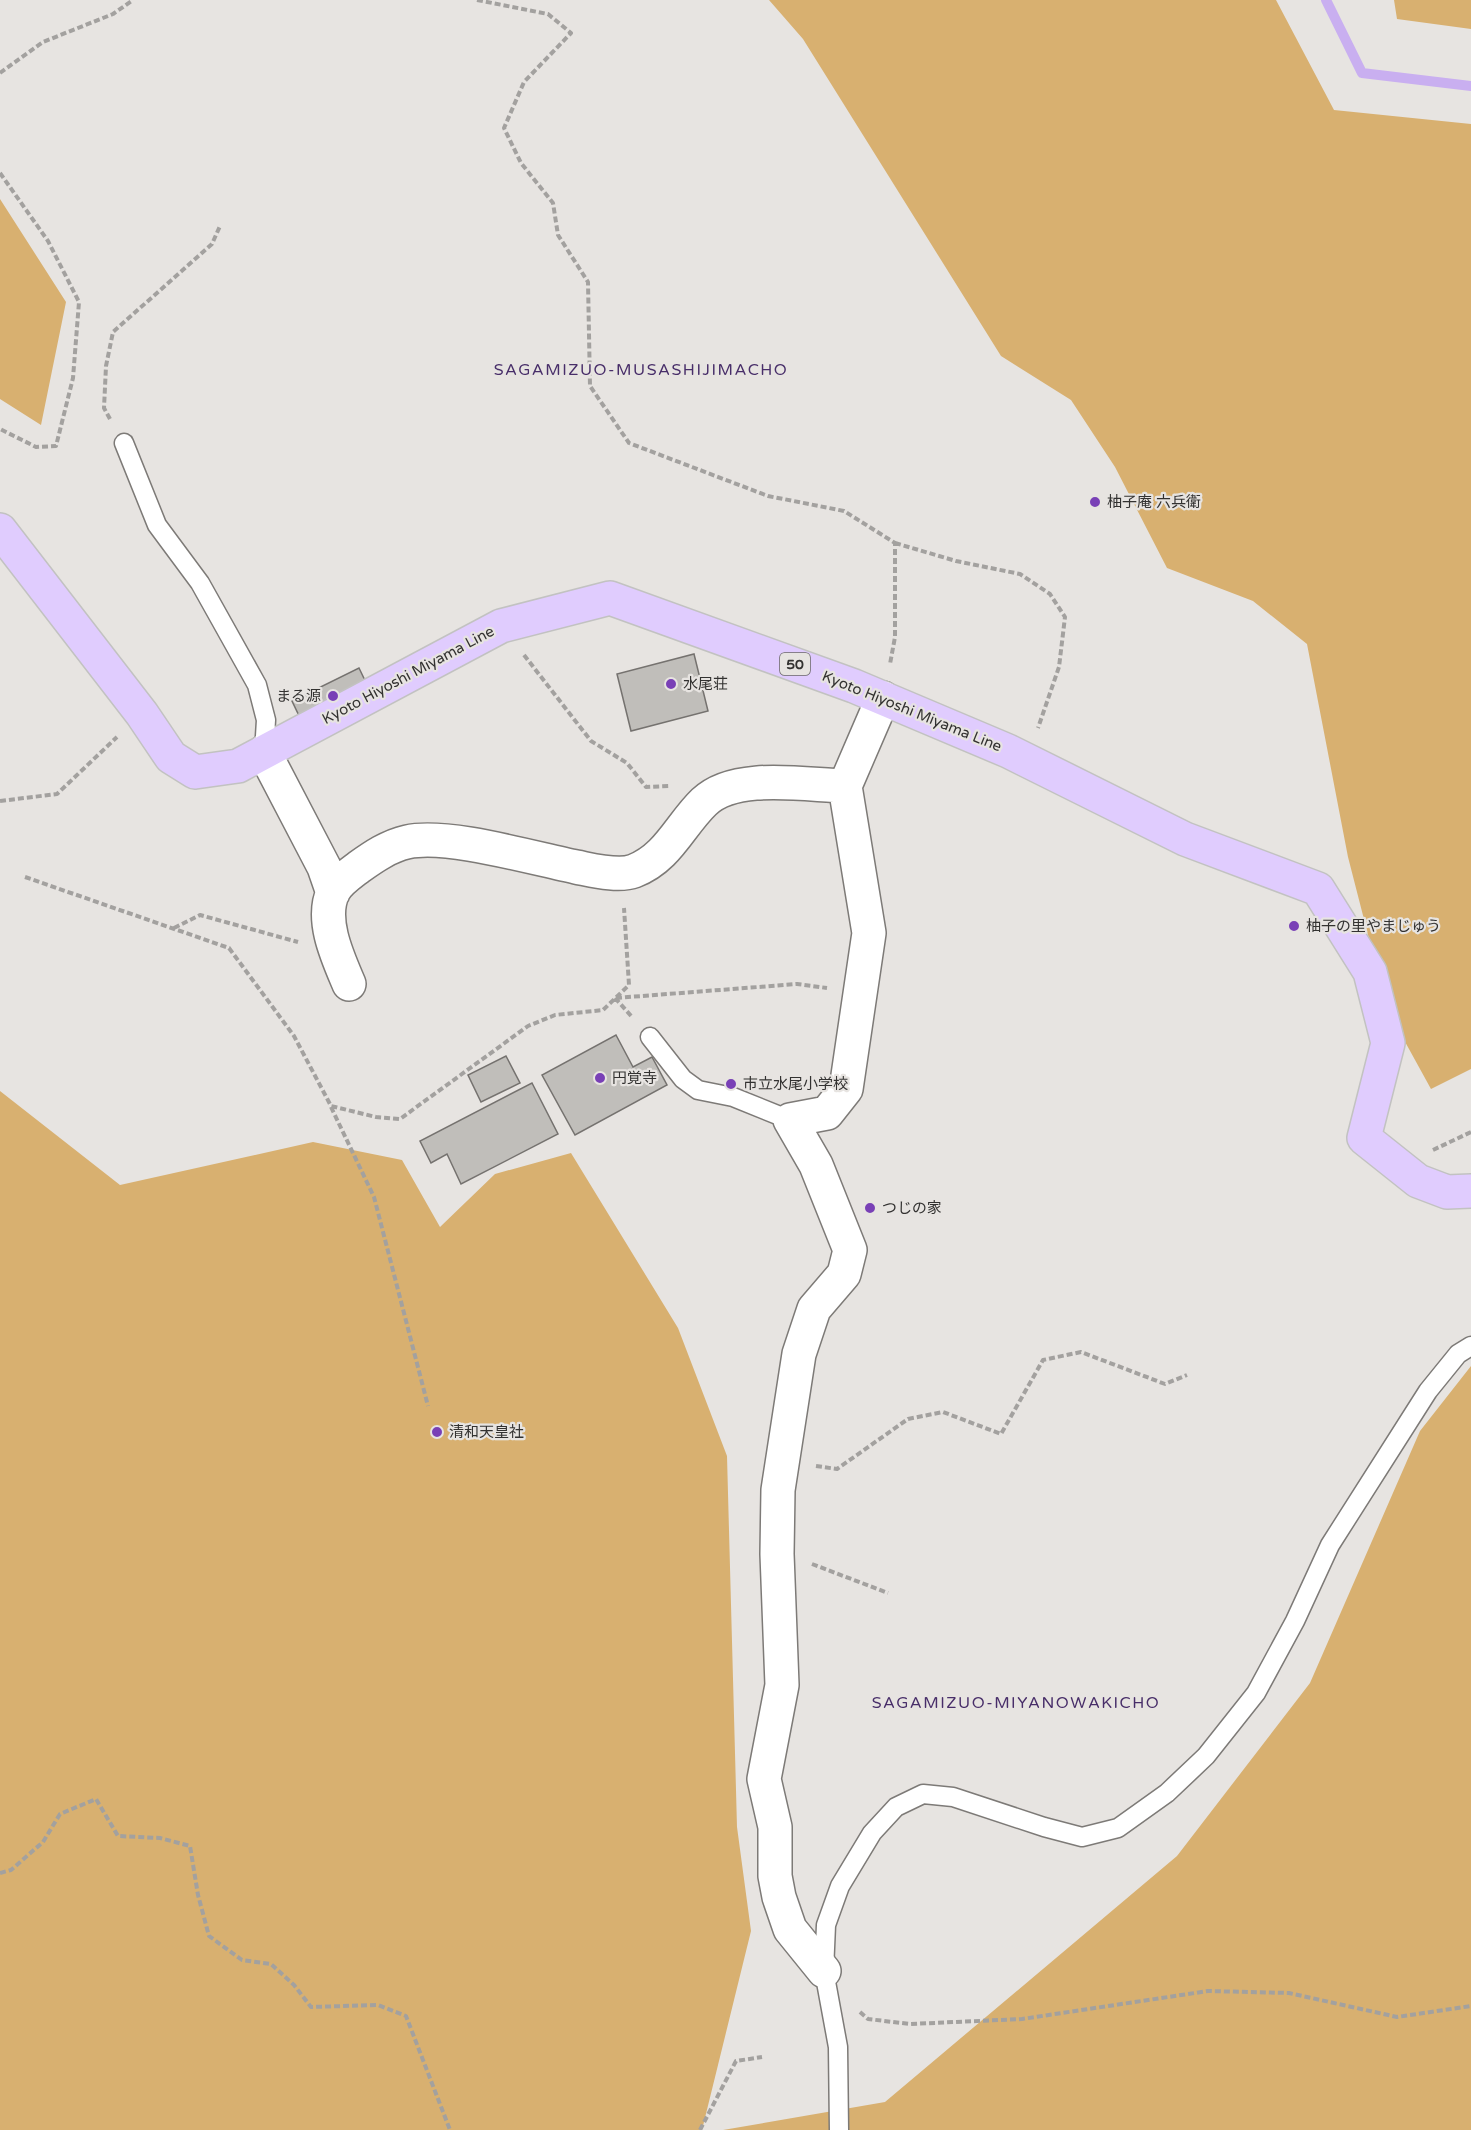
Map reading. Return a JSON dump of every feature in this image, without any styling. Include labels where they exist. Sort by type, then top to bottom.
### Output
[{"type":"main road","name":"Kyoto Hiyoshi Miyama Line","points":[[0,530],[142,714],[171,757],[195,772],[238,766],[501,626],[610,598],[883,698],[1027,760],[1185,839],[1318,889],[1370,972],[1388,1043],[1364,1138],[1418,1180],[1447,1192],[1471,1191]]},
{"type":"street","points":[[826,1980],[790,1929],[775,1876],[775,1827],[764,1779],[782,1685],[778,1490],[799,1354],[814,1309],[844,1274],[850,1250],[816,1165],[790,1120],[827,1113],[846,1089],[868,933],[845,786],[883,698]]},
{"type":"street","points":[[264,752],[324,867],[333,892],[329,920],[336,953],[349,984]]},
{"type":"street","points":[[333,892],[346,877],[375,855],[406,842],[438,840],[598,871],[633,872],[669,848],[705,801],[729,788],[749,783],[845,786]]},
{"type":"lane","points":[[124,443],[157,525],[200,583],[257,685],[266,720],[264,752]]},
{"type":"lane","points":[[650,1036],[683,1078],[698,1090],[733,1097],[790,1120]]},
{"type":"lane","points":[[839,2130],[838,2047],[826,1980],[826,1925],[840,1886],[872,1833],[896,1807],[923,1794],[952,1797],[1082,1837],[1118,1828],[1167,1793],[1206,1756],[1256,1693],[1295,1621],[1329,1545],[1428,1391],[1458,1354],[1471,1346]]},
{"type":"path","points":[[0,73],[44,42],[113,14],[133,0]]},
{"type":"path","points":[[477,0],[548,14],[571,33],[524,82],[504,128],[521,163],[553,203],[558,235],[588,282],[590,386],[629,443],[768,496],[844,511],[895,543],[956,561],[1020,574],[1050,594],[1065,617],[1059,667],[1027,760]]},
{"type":"path","points":[[0,173],[48,241],[79,302],[74,378],[56,446],[36,447],[0,429]]},
{"type":"path","points":[[124,443],[104,408],[106,366],[113,332],[212,243],[220,226]]},
{"type":"path","points":[[883,698],[895,637],[895,543]]},
{"type":"path","points":[[501,626],[591,741],[627,763],[646,787],[689,786],[705,801]]},
{"type":"path","points":[[0,801],[57,794],[142,714]]},
{"type":"path","points":[[331,1106],[376,1117],[400,1119],[528,1026],[555,1015],[603,1010],[629,985],[620,872]]},
{"type":"path","points":[[25,877],[229,948],[294,1036],[331,1106],[374,1197],[428,1406]]},
{"type":"path","points":[[173,928],[200,915],[336,953]]},
{"type":"path","points":[[615,998],[797,984],[860,993]]},
{"type":"path","points":[[783,1461],[837,1469],[908,1419],[943,1412],[1001,1434],[1043,1360],[1081,1352],[1165,1384],[1187,1375]]},
{"type":"path","points":[[778,1577],[810,1564],[888,1593]]},
{"type":"path","points":[[0,1873],[11,1870],[43,1842],[60,1814],[96,1799],[118,1836],[160,1838],[190,1846],[198,1895],[209,1936],[243,1960],[271,1964],[294,1984],[311,2007],[378,2005],[406,2016],[450,2130]]},
{"type":"path","points":[[826,1980],[868,2019],[910,2024],[1022,2019],[1208,1991],[1289,1993],[1397,2017],[1471,2006]]},
{"type":"path","points":[[700,2130],[736,2061],[762,2057]]},
{"type":"shaded area","points":[[769,0],[1276,0],[1334,110],[1471,124],[1471,1069],[1431,1089],[1387,1009],[1348,857],[1307,644],[1253,601],[1167,568],[1115,467],[1071,400],[1001,356],[803,39]]},
{"type":"shaded area","points":[[1394,0],[1471,0],[1471,29],[1397,19]]},
{"type":"shaded area","points":[[0,199],[66,302],[41,425],[0,399]]},
{"type":"shaded area","points":[[0,1091],[120,1185],[313,1142],[402,1160],[440,1227],[495,1174],[571,1153],[678,1328],[727,1456],[737,1827],[751,1931],[702,2130],[0,2130]]},
{"type":"shaded area","points":[[1471,1366],[1471,2130],[723,2130],[885,2102],[1177,1856],[1310,1683],[1420,1431]]},
{"type":"building","points":[[694,654],[708,711],[631,731],[617,674]]},
{"type":"building","points":[[359,668],[370,691],[303,724],[292,701]]},
{"type":"building","points":[[616,1035],[633,1067],[652,1057],[667,1085],[575,1135],[542,1075]]},
{"type":"building","points":[[506,1056],[520,1083],[481,1102],[468,1075]]},
{"type":"building","points":[[532,1083],[558,1134],[461,1184],[447,1154],[431,1163],[420,1141]]},
{"type":"waterway","points":[[1326,0],[1362,73],[1471,86]]},
{"type":"place","name":"柚子庵 六兵衛","points":[[1095,502]]},
{"type":"place","name":"水尾荘","points":[[671,684]]},
{"type":"place","name":"まる源","points":[[333,696]]},
{"type":"place","name":"柚子の里やまじゅう","points":[[1294,926]]},
{"type":"place","name":"円覚寺","points":[[600,1078]]},
{"type":"place","name":"市立水尾小学校","points":[[731,1084]]},
{"type":"place","name":"つじの家","points":[[870,1208]]},
{"type":"place","name":"清和天皇社","points":[[437,1432]]},
{"type":"district","name":"SAGAMIZUO-MUSASHIJIMACHO","points":[[641,369]]},
{"type":"district","name":"SAGAMIZUO-MIYANOWAKICHO","points":[[1016,1702]]}]
